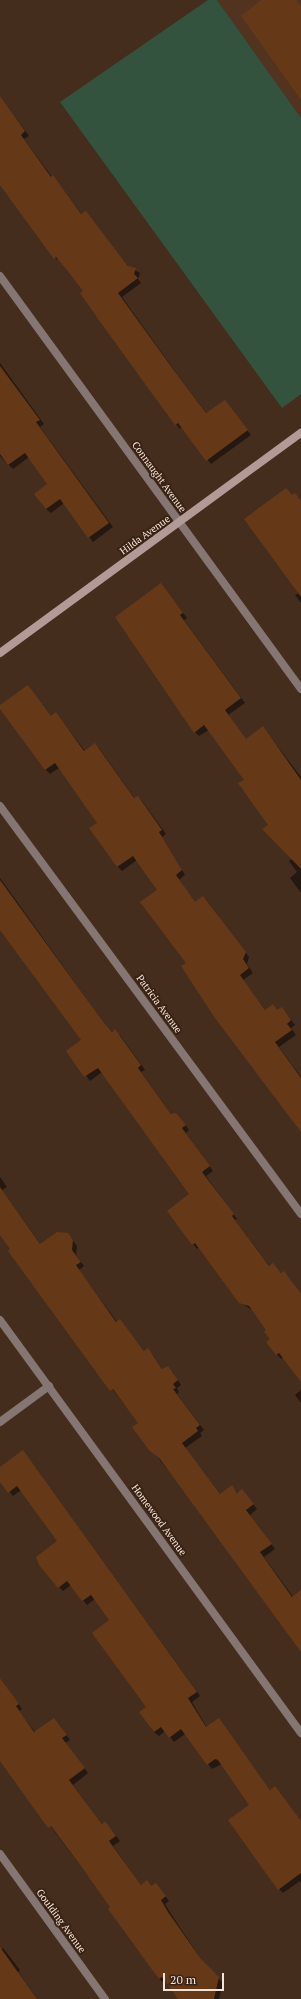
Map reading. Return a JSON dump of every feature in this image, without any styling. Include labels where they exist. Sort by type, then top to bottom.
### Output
[{"type":"street","name":"Connaught Avenue","points":[[0,276],[301,689]]},
{"type":"street","name":"Hilda Avenue","points":[[0,653],[301,433]]},
{"type":"street","name":"Patricia Avenue","points":[[0,806],[299,1208]]},
{"type":"street","name":"Homewood Avenue","points":[[0,1320],[301,1733]]},
{"type":"street","points":[[0,1422],[49,1386]]},
{"type":"street","name":"Goulding Avenue","points":[[0,1854],[105,1999]]},
{"type":"shaded area","points":[[217,0],[301,0],[301,118]]},
{"type":"green space","points":[[208,0],[217,0],[301,118],[301,394],[282,408],[60,102]]},
{"type":"building","points":[[261,0],[296,0],[301,6],[301,100],[241,16]]},
{"type":"building","points":[[0,96],[25,131],[21,135],[51,177],[53,175],[81,214],[86,211],[128,266],[136,268],[134,274],[138,278],[118,293],[173,369],[206,413],[225,400],[248,430],[206,461],[178,423],[175,425],[80,293],[83,291],[56,257],[54,259],[0,185]]},
{"type":"building","points":[[0,366],[40,420],[36,422],[109,523],[88,538],[60,499],[46,509],[34,494],[47,484],[25,453],[8,465],[0,454]]},
{"type":"building","points":[[286,488],[292,495],[295,493],[301,501],[301,597],[244,519]]},
{"type":"building","points":[[161,583],[183,613],[180,615],[241,698],[225,710],[246,739],[263,726],[301,780],[301,869],[262,829],[268,825],[238,783],[244,780],[204,725],[194,733],[115,617]]},
{"type":"building","points":[[28,685],[51,716],[56,712],[84,751],[95,743],[134,798],[138,796],[162,830],[159,832],[182,870],[176,875],[195,902],[203,896],[246,952],[243,959],[249,968],[240,975],[265,1010],[273,1004],[277,1010],[282,1007],[291,1020],[287,1024],[292,1030],[275,1042],[301,1078],[301,1132],[215,1018],[181,966],[186,963],[140,902],[157,890],[133,856],[117,867],[89,828],[97,823],[55,763],[45,770],[0,709],[0,705]]},
{"type":"building","points":[[0,880],[104,1023],[112,1032],[115,1029],[141,1065],[138,1068],[171,1114],[176,1113],[186,1125],[182,1128],[210,1166],[202,1172],[234,1214],[232,1216],[269,1266],[273,1263],[281,1273],[284,1271],[301,1294],[301,1382],[279,1353],[276,1355],[266,1342],[270,1339],[264,1332],[266,1330],[249,1306],[239,1303],[195,1243],[192,1245],[167,1211],[189,1194],[98,1068],[84,1077],[66,1051],[81,1040],[0,930]]},
{"type":"building","points":[[0,1187],[40,1244],[57,1232],[68,1233],[73,1240],[72,1250],[81,1262],[76,1265],[116,1322],[120,1319],[144,1351],[148,1348],[162,1369],[168,1366],[178,1380],[173,1384],[176,1388],[173,1389],[200,1425],[196,1428],[198,1431],[182,1443],[220,1494],[232,1485],[237,1493],[242,1489],[254,1504],[246,1510],[272,1544],[260,1552],[292,1597],[301,1590],[301,1652],[160,1459],[149,1450],[132,1427],[138,1423],[113,1389],[110,1391],[8,1251],[10,1249],[0,1235]]},
{"type":"building","points":[[23,1450],[197,1692],[188,1698],[206,1727],[219,1718],[270,1790],[275,1786],[301,1821],[301,1873],[278,1890],[228,1820],[249,1805],[218,1760],[215,1759],[207,1765],[181,1729],[169,1738],[161,1727],[154,1732],[139,1712],[146,1707],[92,1633],[109,1620],[91,1595],[82,1601],[67,1581],[58,1588],[39,1565],[36,1557],[57,1541],[17,1486],[8,1493],[0,1482],[0,1467]]},
{"type":"building","points":[[0,1678],[19,1704],[16,1706],[34,1732],[54,1718],[67,1735],[62,1738],[85,1768],[69,1780],[102,1824],[105,1821],[116,1836],[109,1841],[141,1885],[147,1880],[151,1886],[156,1883],[166,1896],[161,1900],[168,1912],[201,1959],[219,1977],[214,1999],[178,1999],[162,1977],[159,1979],[108,1909],[110,1907],[83,1869],[51,1826],[48,1828],[0,1761]]},
{"type":"building","points":[[0,1947],[37,1999],[0,1999]]}]
